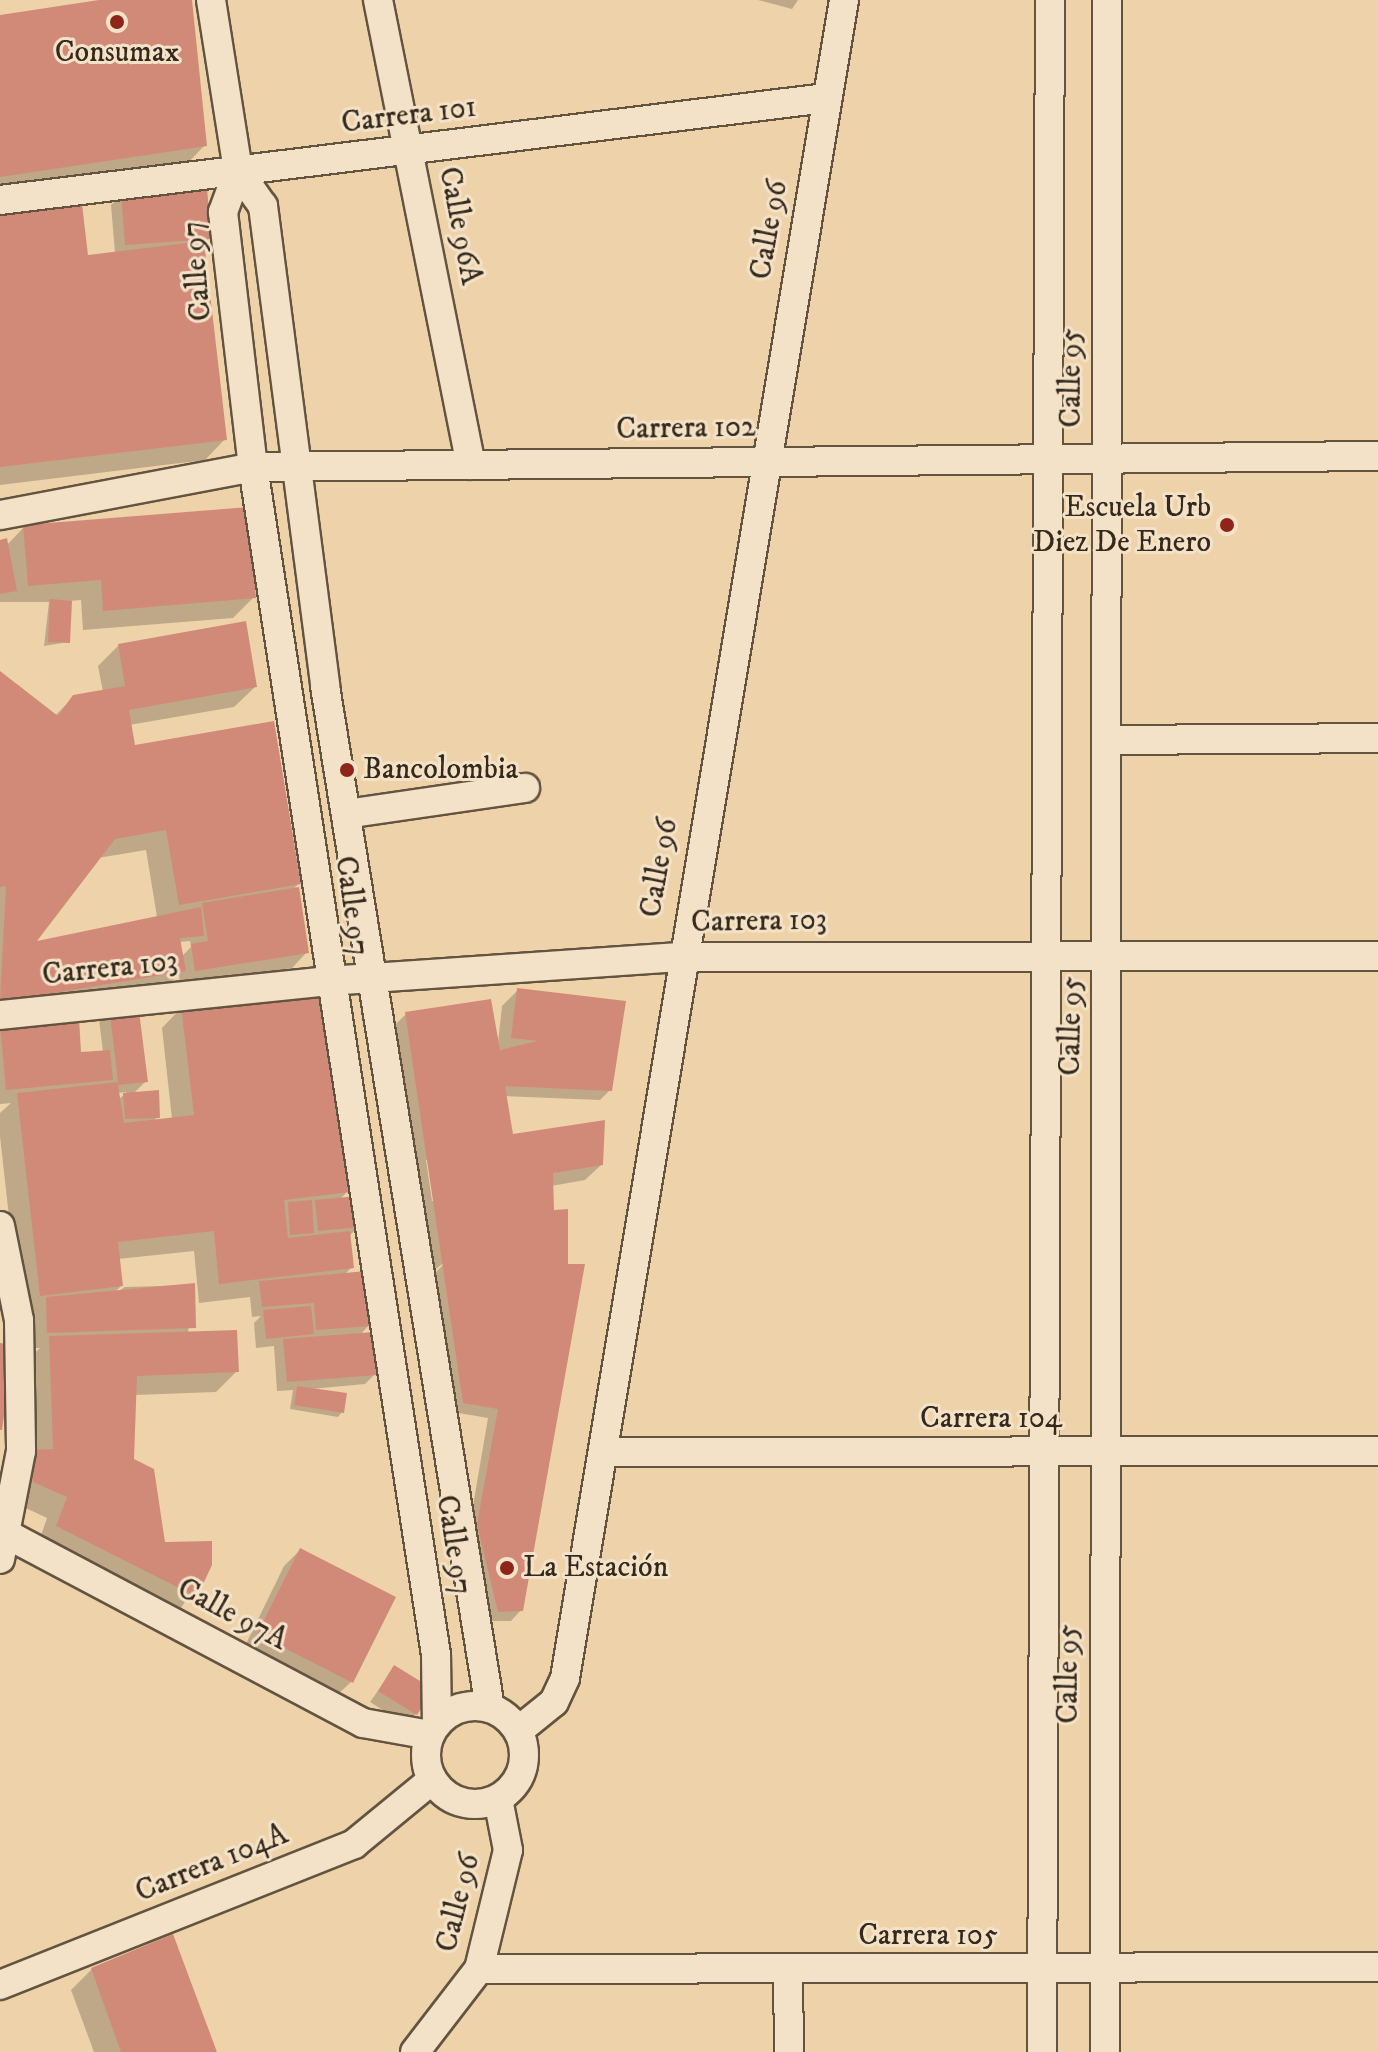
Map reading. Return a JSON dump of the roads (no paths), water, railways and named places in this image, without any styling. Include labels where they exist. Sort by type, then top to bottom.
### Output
[{"type":"street","points":[[211,0],[238,171]]},
{"type":"street","name":"Calle 96A","points":[[378,0],[471,465]]},
{"type":"street","name":"Calle 96","points":[[518,1731],[554,1702],[565,1678],[604,1452],[680,957],[844,0]]},
{"type":"street","name":"Calle 95","points":[[1042,2052],[1050,0]]},
{"type":"street","name":"Calle 95","points":[[1105,2052],[1102,1453],[1107,953],[1107,0]]},
{"type":"street","name":"Carrera 101","points":[[0,200],[826,98]]},
{"type":"street","name":"Calle 97","points":[[238,171],[223,212],[253,467],[327,981],[436,1655],[433,1729]]},
{"type":"street","name":"Calle 97","points":[[238,171],[263,206],[293,467],[371,979],[490,1708]]},
{"type":"street","name":"Carrera 102","points":[[0,515],[253,467],[1378,456]]},
{"type":"street","points":[[1106,740],[1378,738]]},
{"type":"street","points":[[346,814],[525,788]]},
{"type":"street","name":"Carrera 103","points":[[0,1015],[327,981],[680,957],[1046,953],[1378,956]]},
{"type":"street","points":[[0,1226],[21,1451],[5,1547]]},
{"type":"street","name":"Carrera 104","points":[[604,1452],[1043,1454],[1378,1451]]},
{"type":"street","name":"Calle 97A","points":[[5,1547],[363,1723],[433,1729]]},
{"type":"street","points":[[471,1706],[490,1708],[518,1731],[522,1770],[498,1799],[469,1804],[432,1780],[433,1729],[471,1706]]},
{"type":"street","name":"Carrera 104A","points":[[0,1985],[354,1844],[432,1780]]},
{"type":"street","name":"Calle 96","points":[[427,2047],[479,1969],[508,1850],[498,1799]]},
{"type":"street","name":"Carrera 105","points":[[479,1969],[788,1971],[1378,1967]]},
{"type":"street","points":[[788,1971],[789,2052]]},
{"type":"place","name":"Consumax","points":[[117,22]]},
{"type":"place","name":"Escuela Urb Diez De Enero","points":[[1227,525]]},
{"type":"place","name":"Bancolombia","points":[[347,770]]},
{"type":"place","name":"La Estación","points":[[507,1568]]}]
